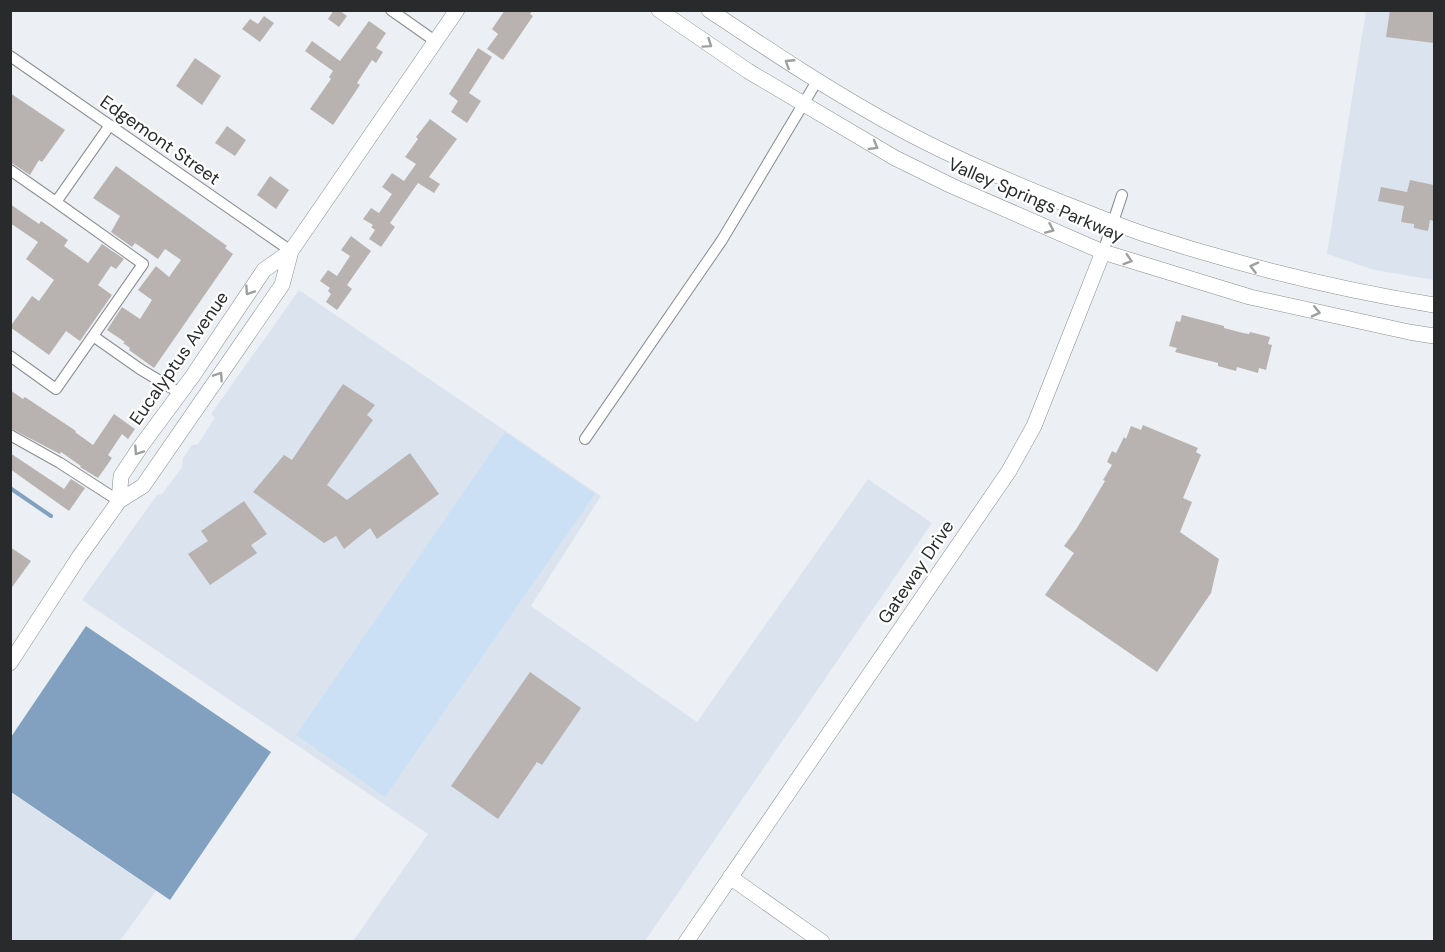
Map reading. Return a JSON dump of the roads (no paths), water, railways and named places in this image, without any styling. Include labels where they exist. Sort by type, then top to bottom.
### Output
[{"type":"street","points":[[391,10],[435,41]]},
{"type":"street","name":"Eucalyptus Avenue","points":[[10,663],[79,557],[119,501],[143,486],[282,285],[291,251],[457,10]]},
{"type":"street","name":"Valley Springs Parkway","points":[[659,10],[748,71],[904,163],[1103,252],[1250,297],[1434,336]]},
{"type":"street","name":"Valley Springs Parkway","points":[[709,10],[817,81],[903,130],[1029,189],[1142,233],[1235,262],[1350,291],[1434,305]]},
{"type":"street","name":"Edgemont Street","points":[[10,56],[291,251]]},
{"type":"street","points":[[585,439],[722,240],[817,81]]},
{"type":"street","points":[[56,202],[110,125]]},
{"type":"street","points":[[10,170],[143,264],[56,389],[10,356]]},
{"type":"street","name":"Gateway Drive","points":[[686,942],[1009,471],[1034,426],[1103,252],[1122,195]]},
{"type":"street","name":"Eucalyptus Avenue","points":[[119,501],[121,476],[141,446],[264,270],[291,251]]},
{"type":"street","points":[[93,336],[140,369],[180,393]]},
{"type":"street","points":[[10,435],[60,463],[119,501]]},
{"type":"street","points":[[730,878],[822,942]]},
{"type":"waterway","points":[[10,488],[51,516]]}]
